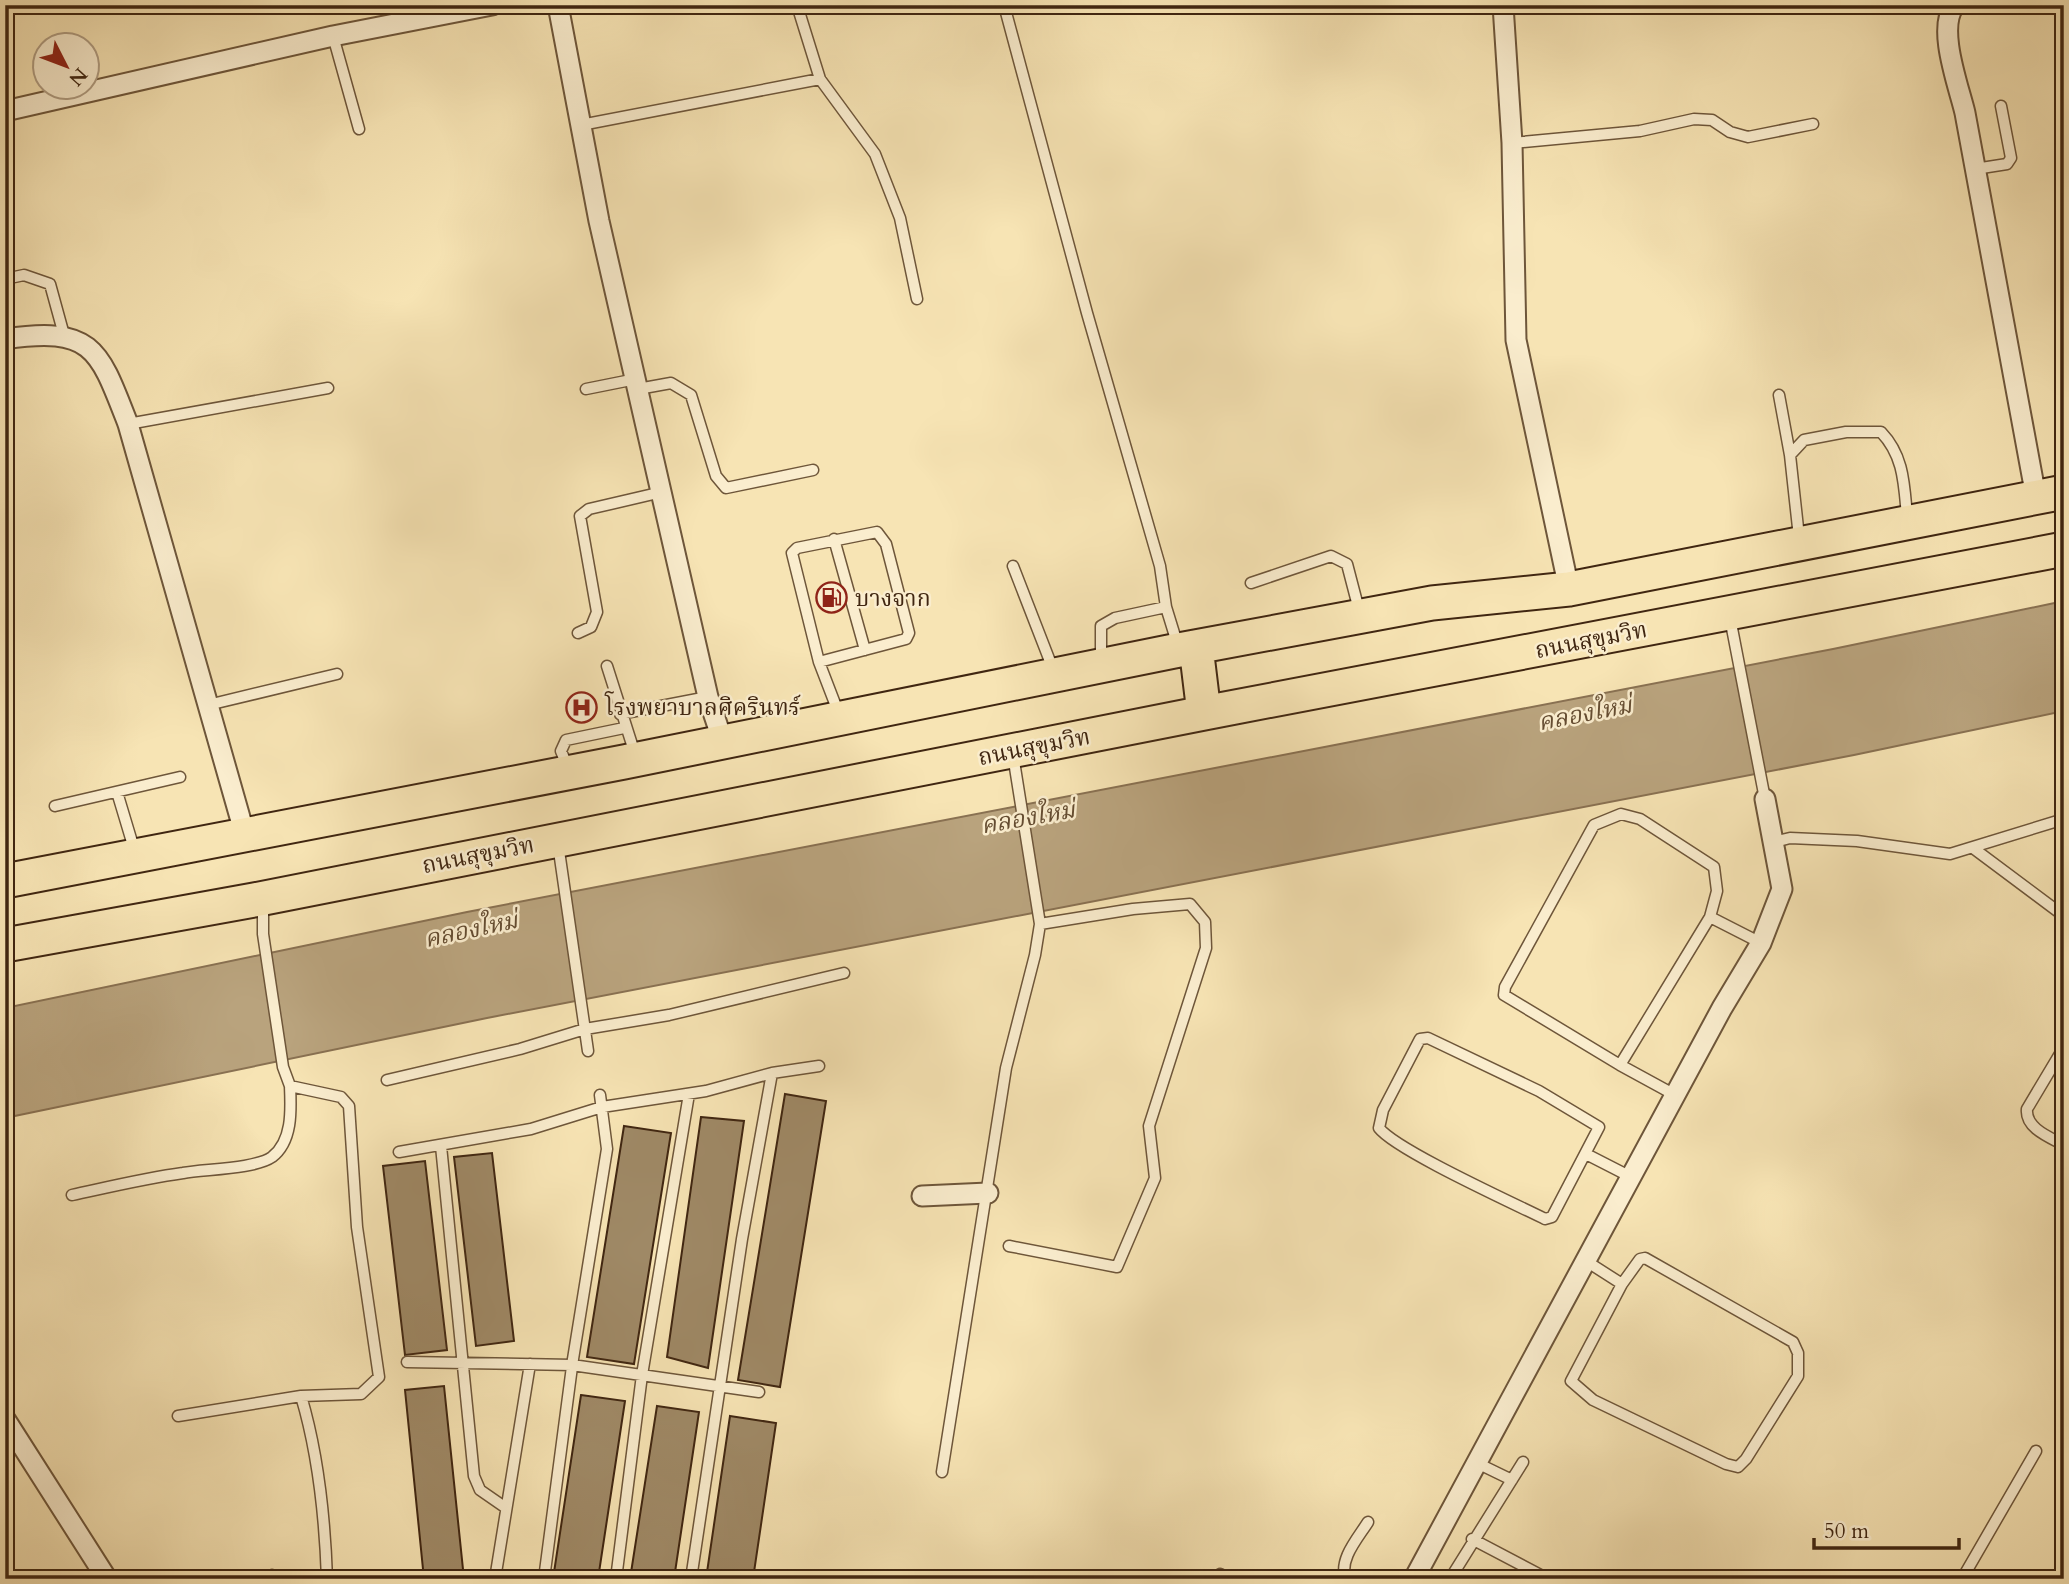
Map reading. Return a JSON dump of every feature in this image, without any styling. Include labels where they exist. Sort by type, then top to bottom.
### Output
[{"type":"highway","points":[[5,881],[570,771],[630,743],[723,742],[1188,648],[1432,603],[1569,589],[2050,495]]},
{"type":"highway","name":"ถนนสุขุมวิท","points":[[5,945],[263,898],[1204,713],[2064,550]]},
{"type":"highway","points":[[1188,648],[1204,713]]},
{"type":"street","points":[[5,111],[333,36],[399,14],[492,5]]},
{"type":"street","points":[[558,5],[599,221],[708,697],[723,742]]},
{"type":"street","points":[[1503,5],[1512,143],[1516,340],[1569,589]]},
{"type":"street","points":[[1955,5],[1949,12],[1947,23],[1975,169],[2050,495]]},
{"type":"street","points":[[5,339],[64,335],[97,355],[107,370],[128,424],[245,835]]},
{"type":"street","points":[[1414,1579],[1675,1095],[1761,943],[1783,889],[1765,799]]},
{"type":"street","points":[[922,1196],[988,1193]]},
{"type":"street","points":[[5,1419],[107,1579]]},
{"type":"lane","points":[[797,5],[820,79],[875,154],[900,218],[917,299]]},
{"type":"lane","points":[[1004,5],[1087,313],[1160,566],[1166,607],[1188,648]]},
{"type":"lane","points":[[333,36],[359,129]]},
{"type":"lane","points":[[581,125],[820,79]]},
{"type":"lane","points":[[1975,169],[2007,164],[2011,158],[2001,106]]},
{"type":"lane","points":[[1512,143],[1640,131],[1694,119],[1712,120],[1730,132],[1748,137],[1813,124]]},
{"type":"lane","points":[[5,279],[24,275],[50,284],[64,335]]},
{"type":"lane","points":[[586,389],[671,383],[691,395],[716,476],[726,488],[813,470]]},
{"type":"lane","points":[[128,424],[328,388]]},
{"type":"lane","points":[[1779,395],[1790,455],[1800,544]]},
{"type":"lane","points":[[1790,455],[1804,440],[1846,432],[1881,432],[1895,446],[1903,468],[1908,523]]},
{"type":"lane","points":[[578,633],[591,627],[597,612],[580,516],[589,509],[663,492]]},
{"type":"lane","points":[[819,662],[906,639],[910,628],[908,618],[883,538],[877,532],[867,531],[797,548],[792,553],[819,662],[841,719]]},
{"type":"lane","points":[[834,539],[865,650]]},
{"type":"lane","points":[[1251,583],[1331,556],[1347,564],[1360,617]]},
{"type":"lane","points":[[1013,566],[1056,676]]},
{"type":"lane","points":[[1111,665],[1101,652],[1101,626],[1115,618],[1166,607]]},
{"type":"lane","points":[[1728,612],[1765,799]]},
{"type":"lane","points":[[607,666],[630,743]]},
{"type":"lane","points":[[208,705],[337,674]]},
{"type":"lane","points":[[620,714],[708,697]]},
{"type":"lane","points":[[942,1472],[1006,1068],[1035,955],[1039,921],[1018,799],[1013,751]]},
{"type":"lane","points":[[55,806],[180,777]]},
{"type":"lane","points":[[117,792],[136,856]]},
{"type":"lane","points":[[1620,1065],[1687,950],[1710,917],[1717,891],[1714,867],[1640,819],[1621,814],[1594,825],[1505,987],[1504,995],[1620,1065],[1675,1095]]},
{"type":"lane","points":[[1774,842],[1790,838],[1848,840],[1950,854],[2064,819]]},
{"type":"lane","points":[[557,840],[588,1051]]},
{"type":"lane","points":[[1973,848],[2064,916]]},
{"type":"lane","points":[[72,1195],[181,1173],[250,1164],[272,1157],[285,1140],[291,1118],[290,1086],[283,1067],[263,934],[263,898]]},
{"type":"lane","points":[[1009,1246],[1117,1267],[1155,1178],[1149,1126],[1206,948],[1205,922],[1190,904],[1039,921]]},
{"type":"lane","points":[[1710,917],[1761,943]]},
{"type":"lane","points":[[387,1080],[520,1049],[585,1029],[669,1015],[844,973]]},
{"type":"lane","points":[[1428,1038],[1539,1091],[1596,1123],[1599,1127],[1586,1154],[1552,1217],[1545,1219],[1417,1153],[1384,1134],[1379,1128],[1383,1110],[1420,1039],[1428,1038]]},
{"type":"lane","points":[[2064,1047],[2026,1109],[2026,1116],[2034,1128],[2064,1145]]},
{"type":"lane","points":[[399,1152],[531,1129],[602,1107],[689,1094],[772,1073],[819,1066]]},
{"type":"lane","points":[[691,1579],[718,1385],[772,1073]]},
{"type":"lane","points":[[178,1416],[301,1396],[361,1394],[379,1377],[356,1227],[349,1106],[341,1097],[290,1086]]},
{"type":"lane","points":[[617,1579],[642,1375],[689,1094]]},
{"type":"lane","points":[[544,1579],[572,1365],[607,1149],[600,1095]]},
{"type":"lane","points":[[441,1146],[474,1476],[480,1490],[506,1508]]},
{"type":"lane","points":[[1586,1154],[1631,1177]]},
{"type":"lane","points":[[1646,1258],[1793,1342],[1798,1353],[1798,1376],[1746,1459],[1738,1466],[1726,1464],[1604,1406],[1573,1385],[1573,1374],[1622,1284],[1640,1259],[1646,1258]]},
{"type":"lane","points":[[1586,1261],[1622,1284]]},
{"type":"lane","points":[[407,1362],[572,1365],[759,1392]]},
{"type":"lane","points":[[495,1579],[530,1364]]},
{"type":"lane","points":[[301,1396],[309,1422],[326,1547],[327,1579]]},
{"type":"lane","points":[[1962,1579],[2036,1451]]},
{"type":"lane","points":[[1450,1579],[1472,1539],[1524,1462]]},
{"type":"lane","points":[[1477,1463],[1512,1480]]},
{"type":"lane","points":[[1346,1579],[1344,1573],[1348,1555],[1368,1522]]},
{"type":"lane","points":[[1472,1539],[1548,1579]]},
{"type":"water","name":"คลองใหม่","points":[[2064,601],[2064,711],[1854,755],[487,1018],[5,1118],[5,1008],[467,912],[1833,649]]},
{"type":"building","points":[[785,1094],[826,1101],[780,1387],[738,1380]]},
{"type":"building","points":[[701,1117],[744,1121],[708,1368],[667,1357]]},
{"type":"building","points":[[624,1126],[671,1133],[634,1364],[587,1357]]},
{"type":"building","points":[[492,1153],[514,1341],[476,1346],[454,1157]]},
{"type":"building","points":[[425,1161],[447,1350],[405,1355],[383,1166]]},
{"type":"building","points":[[444,1386],[464,1579],[424,1579],[405,1390]]},
{"type":"building","points":[[581,1395],[625,1401],[598,1579],[553,1579]]},
{"type":"building","points":[[657,1406],[699,1412],[674,1579],[630,1579]]},
{"type":"building","points":[[730,1416],[776,1423],[753,1579],[706,1579]]},
{"type":"place","name":"บางจาก","points":[[832,598]]},
{"type":"place","name":"โรงพยาบาลศิครินทร์","points":[[582,707]]}]
